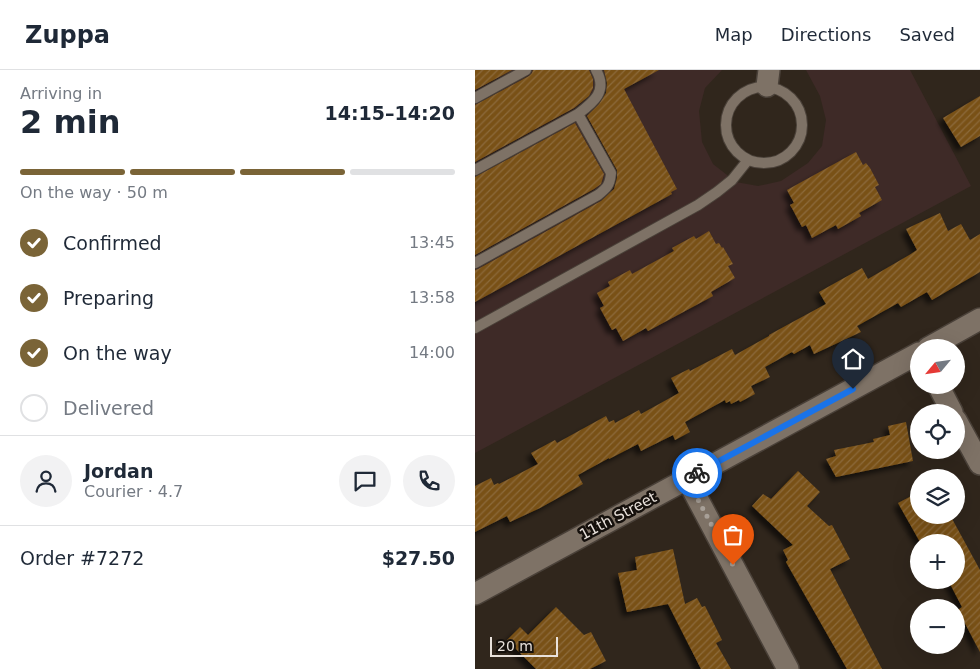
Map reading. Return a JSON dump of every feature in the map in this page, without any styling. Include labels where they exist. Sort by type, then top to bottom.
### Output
[{"type":"street","points":[[944,339],[980,319]]},
{"type":"street","name":"11th Street","points":[[475,594],[910,358]]},
{"type":"street","points":[[965,436],[980,464]]},
{"type":"street","points":[[687,479],[788,669]]},
{"type":"lane","points":[[475,98],[526,70]]},
{"type":"lane","points":[[475,170],[578,114],[592,104],[601,85],[596,70]]},
{"type":"lane","points":[[768,78],[780,90],[791,97],[799,108],[802,121],[801,134],[791,151],[774,162],[761,163],[748,160],[738,154],[731,144],[726,133],[725,121],[735,99],[744,91],[755,87],[768,78]]},
{"type":"lane","points":[[475,263],[606,189],[610,182],[611,173],[578,114]]},
{"type":"lane","points":[[475,328],[698,205],[732,180],[748,160]]},
{"type":"shaded area","points":[[475,70],[722,70],[705,88],[699,111],[702,142],[713,164],[736,182],[758,186],[781,181],[808,163],[822,146],[826,120],[820,96],[806,70],[910,70],[971,186],[475,453]]},
{"type":"building","points":[[475,70],[512,70],[475,90]]},
{"type":"building","points":[[533,70],[589,70],[593,79],[593,88],[589,96],[574,108],[475,162],[475,105],[529,76]]},
{"type":"building","points":[[604,70],[659,70],[624,89],[677,189],[671,192],[672,194],[475,302],[475,270],[601,201],[614,189],[617,170],[587,116],[599,104],[606,93],[607,83]]},
{"type":"building","points":[[980,96],[980,136],[961,147],[943,118]]},
{"type":"building","points":[[575,123],[604,174],[601,184],[475,255],[475,177]]},
{"type":"building","points":[[856,152],[863,165],[866,163],[870,168],[879,185],[875,187],[882,200],[859,213],[861,216],[838,229],[836,225],[812,238],[806,225],[802,227],[790,205],[794,203],[787,190]]},
{"type":"building","points":[[940,213],[948,231],[961,224],[970,240],[980,234],[980,272],[932,300],[927,292],[901,307],[898,303],[857,326],[861,332],[814,354],[810,345],[794,354],[792,352],[765,367],[770,377],[751,386],[755,394],[740,402],[739,400],[731,404],[730,401],[726,403],[725,400],[685,422],[690,432],[675,440],[673,435],[641,451],[638,444],[578,475],[583,484],[540,508],[510,522],[507,516],[475,532],[475,486],[491,478],[494,485],[499,484],[538,464],[531,453],[555,440],[557,443],[606,416],[609,422],[614,420],[615,423],[639,410],[641,414],[679,393],[671,378],[689,369],[690,371],[732,349],[735,355],[826,304],[819,292],[862,268],[868,279],[917,250],[906,229]]},
{"type":"building","points":[[709,231],[716,244],[719,243],[723,247],[733,264],[728,266],[735,278],[711,292],[713,296],[648,331],[646,328],[623,341],[616,328],[612,330],[600,308],[604,306],[597,293],[610,286],[608,282],[630,270],[632,274],[674,251],[672,248],[694,236],[696,239]]},
{"type":"building","points":[[906,422],[910,444],[910,459],[913,461],[836,477],[826,459],[836,456],[834,450],[874,442],[873,439],[890,435],[888,426]]},
{"type":"building","points":[[798,471],[820,492],[807,506],[829,526],[832,525],[850,559],[830,569],[882,669],[847,669],[786,562],[788,560],[783,550],[793,545],[752,506],[763,494],[771,499]]},
{"type":"building","points":[[910,497],[910,524],[955,524],[960,534],[915,534],[898,503]]},
{"type":"building","points":[[965,542],[980,570],[980,652],[965,623],[965,599],[958,599],[953,589],[965,589]]},
{"type":"building","points":[[673,549],[685,604],[697,598],[702,607],[705,606],[722,640],[716,643],[731,669],[701,669],[668,604],[627,612],[618,573],[637,570],[635,557]]},
{"type":"building","points":[[556,607],[584,635],[591,632],[606,661],[590,669],[536,669],[507,640],[520,627],[528,635]]},
{"type":"way so far","points":[[697,473],[687,479],[733,565]]},
{"type":"route","points":[[697,473],[853,389]]}]
